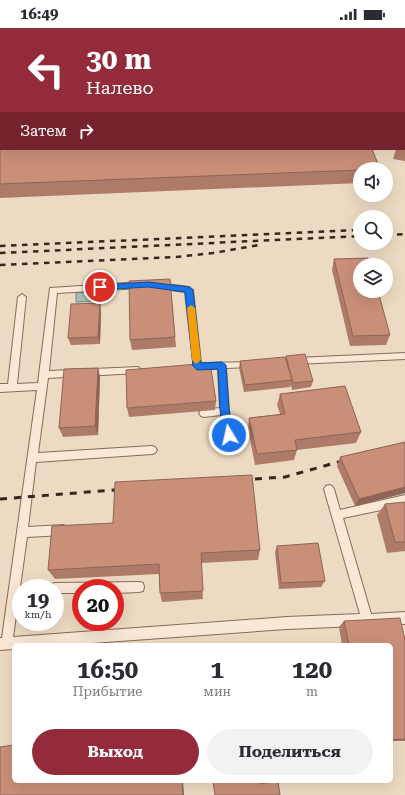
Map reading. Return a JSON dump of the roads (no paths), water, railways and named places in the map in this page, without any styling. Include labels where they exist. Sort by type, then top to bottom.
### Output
[{"type":"lane","points":[[19,579],[22,532],[44,375],[53,290],[148,285],[189,290],[193,367],[261,363]]},
{"type":"lane","points":[[12,387],[22,297]]},
{"type":"lane","points":[[285,362],[405,356]]},
{"type":"lane","points":[[222,365],[225,410],[229,435],[244,434]]},
{"type":"lane","points":[[44,375],[144,369]]},
{"type":"lane","points":[[0,388],[42,386]]},
{"type":"lane","points":[[204,413],[225,410]]},
{"type":"lane","points":[[32,458],[152,450]]},
{"type":"lane","points":[[329,489],[367,620]]},
{"type":"lane","points":[[337,515],[405,500]]},
{"type":"lane","points":[[22,532],[74,529]]},
{"type":"lane","points":[[64,588],[139,587]]},
{"type":"lane","points":[[12,611],[3,643],[287,623],[405,618]]},
{"type":"railway","points":[[0,246],[353,230]]},
{"type":"railway","points":[[393,235],[405,234]]},
{"type":"railway","points":[[0,253],[353,236]]},
{"type":"railway","points":[[0,265],[176,257],[213,253],[259,245]]},
{"type":"railway","points":[[241,480],[285,477],[349,459]]},
{"type":"railway","points":[[0,499],[126,489]]}]
